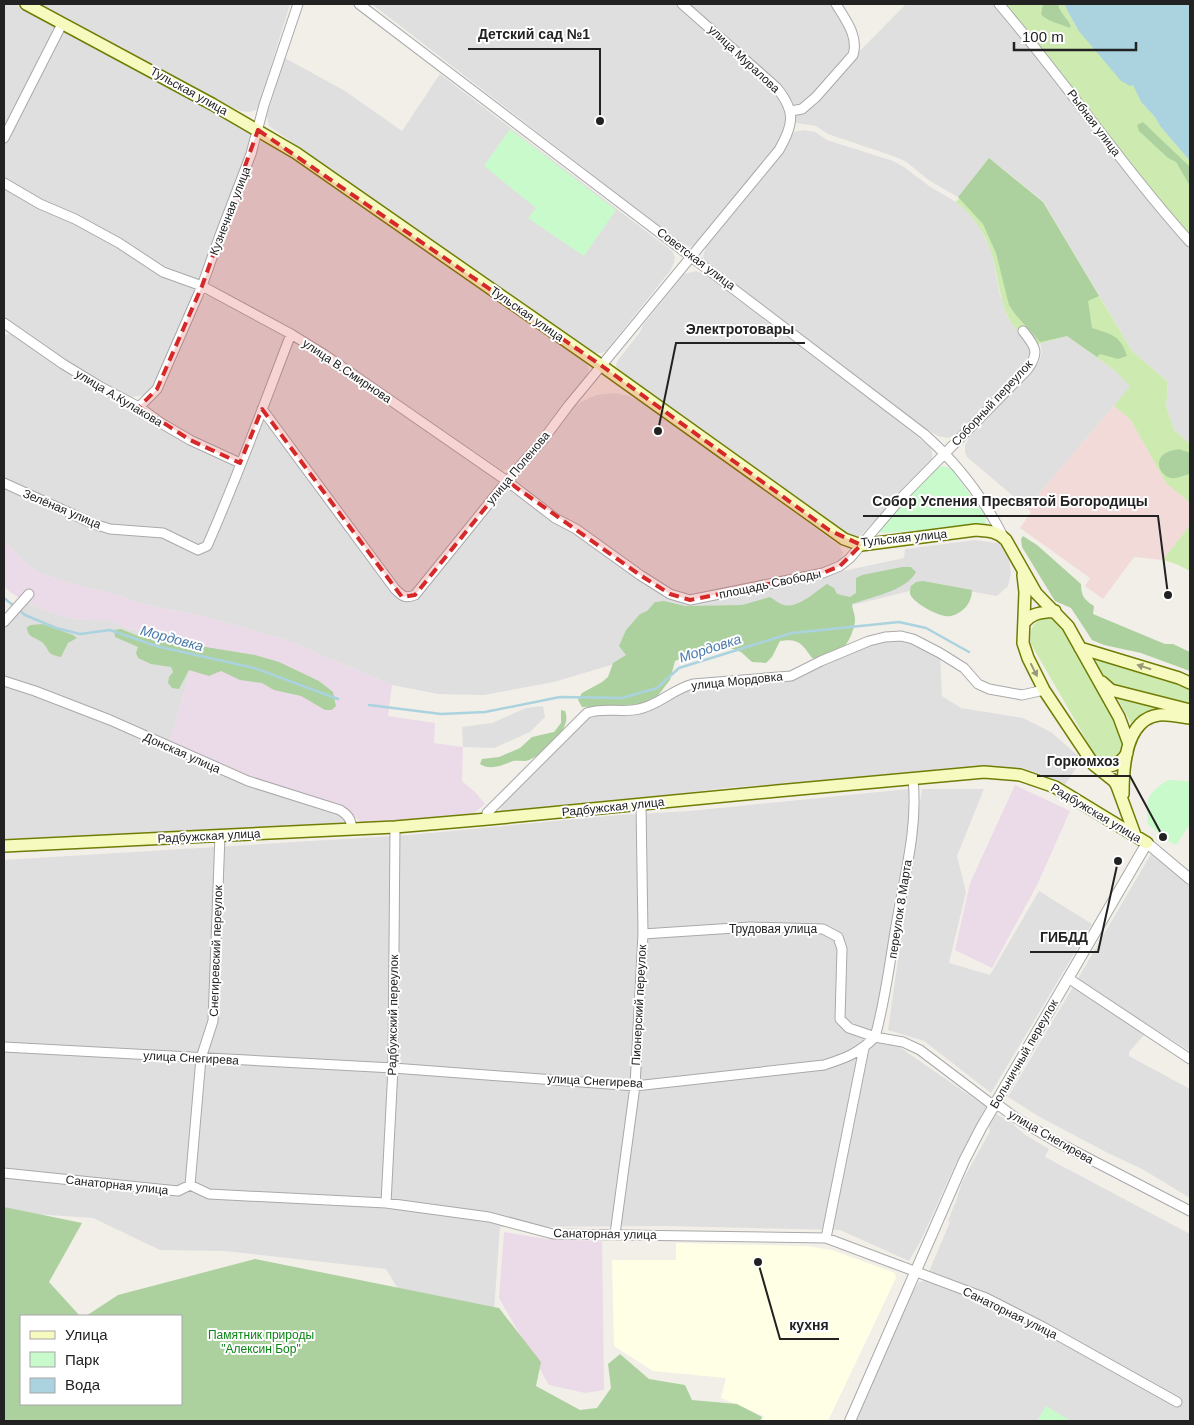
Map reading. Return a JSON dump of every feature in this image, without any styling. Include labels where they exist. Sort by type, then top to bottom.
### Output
[{"type":"main road","name":"Тульская улица","points":[[26,4],[258,130],[304,158],[602,366],[844,539],[861,544],[976,530],[991,531],[1000,534],[1006,540]]},
{"type":"main road","points":[[1006,540],[1036,593],[1068,626],[1119,717],[1129,744]]},
{"type":"main road","points":[[1022,570],[1025,592],[1023,643],[1028,658],[1044,690],[1094,765],[1114,781],[1135,835]]},
{"type":"main road","points":[[1024,623],[1029,616],[1034,614],[1055,611]]},
{"type":"main road","points":[[1080,648],[1190,683]]},
{"type":"main road","points":[[1098,678],[1111,690],[1190,710]]},
{"type":"main road","points":[[1123,803],[1123,773],[1129,744],[1135,731],[1148,718],[1159,715],[1190,718]]},
{"type":"main road","points":[[1094,765],[1104,768],[1121,761],[1126,756]]},
{"type":"main road","name":"Радбужская улица","points":[[4,846],[395,827],[488,820],[777,790],[984,772],[1020,775],[1055,787],[1147,843]]},
{"type":"street","name":"Кузнечная улица","points":[[139,407],[157,389],[202,286],[251,154],[264,106],[298,4]]},
{"type":"street","name":"Советская улица","points":[[359,4],[899,413],[946,453],[992,515],[1006,540]]},
{"type":"street","name":"улица Муралова","points":[[682,4],[776,87],[785,98],[791,111]]},
{"type":"street","points":[[791,111],[802,108],[816,97],[853,55],[855,48],[852,30],[836,4]]},
{"type":"street","name":"Рыбная улица","points":[[999,4],[1128,168],[1190,242]]},
{"type":"street","points":[[4,138],[62,24]]},
{"type":"street","name":"улица Поленова","points":[[262,409],[395,590],[402,597],[409,598],[415,595],[506,480],[542,441],[569,405],[779,150],[790,126],[791,111]]},
{"type":"street","name":"улица В.Смирнова","points":[[4,183],[40,204],[75,219],[119,243],[163,272],[202,286],[291,334],[325,355],[506,480],[555,518],[576,528],[640,575],[670,594]]},
{"type":"street","name":"улица А.Кулакова","points":[[5,327],[99,386],[139,407],[161,424],[190,440],[240,463]]},
{"type":"street","name":"Соборный переулок","points":[[861,544],[1027,370],[1034,360],[1036,351],[1023,331]]},
{"type":"street","name":"Зелёная улица","points":[[4,483],[94,524],[110,528],[163,533],[198,550],[207,546],[231,491],[240,463],[291,334]]},
{"type":"street","name":"площадь Свободы","points":[[670,594],[690,600],[702,599],[823,573],[840,566],[850,558],[861,544]]},
{"type":"street","points":[[4,622],[29,594]]},
{"type":"street","name":"улица Мордовка","points":[[488,820],[487,813],[588,713],[595,710],[640,709],[693,684],[791,676],[821,661],[885,637],[900,636],[913,639],[927,646],[964,668],[978,684],[989,689],[1022,695],[1044,690]]},
{"type":"street","name":"Донская улица","points":[[4,681],[110,720],[248,781],[340,810],[348,815],[352,829]]},
{"type":"street","name":"переулок 8 Марта","points":[[876,1037],[886,996],[912,834],[915,802],[913,779]]},
{"type":"street","name":"Пионерский переулок","points":[[615,1234],[635,1086],[643,934],[641,805]]},
{"type":"street","name":"Радбужский переулок","points":[[386,1203],[393,1068],[395,827]]},
{"type":"street","name":"Снегиревский переулок","points":[[190,1185],[201,1058],[213,1020],[220,835]]},
{"type":"street","name":"Радбужская улица","points":[[1147,843],[1190,879]]},
{"type":"street","name":"Больничный переулок","points":[[850,1421],[964,1161],[1147,843]]},
{"type":"street","name":"Трудовая улица","points":[[643,934],[750,927],[823,929],[838,937],[842,949],[840,1019],[849,1028],[876,1037]]},
{"type":"street","points":[[1068,978],[1190,1059]]},
{"type":"street","name":"улица Снегирева","points":[[4,1048],[393,1068],[635,1086],[824,1065],[849,1057],[864,1048],[876,1037],[902,1042],[920,1050],[994,1106],[1001,1108],[1064,1145],[1190,1211]]},
{"type":"street","points":[[826,1238],[864,1048]]},
{"type":"street","name":"Санаторная улица","points":[[4,1173],[178,1191],[190,1185],[208,1194],[386,1203],[489,1217],[553,1234],[826,1238],[986,1298],[1176,1402]]},
{"type":"highlighted area","points":[[258,130],[602,366],[829,530],[861,545],[840,566],[823,573],[690,600],[670,594],[640,575],[507,481],[415,595],[402,597],[262,409],[240,463],[190,440],[139,407],[157,389],[202,286]]},
{"type":"shaded area","points":[[4,4],[15,4],[56,27],[4,134]]},
{"type":"shaded area","points":[[38,4],[290,4],[260,102],[256,110],[249,112],[231,107]]},
{"type":"shaded area","points":[[372,4],[678,4],[775,90],[788,112],[787,125],[776,148],[691,247],[678,241]]},
{"type":"shaded area","points":[[686,4],[833,4],[850,33],[851,54],[801,107],[795,107],[788,95],[778,84]]},
{"type":"shaded area","points":[[906,4],[996,4],[1190,246],[1190,444],[1174,430],[1166,406],[1168,382],[1132,351],[1043,201],[989,158],[958,197],[930,181],[905,161],[828,134],[816,126],[796,123],[795,117]]},
{"type":"shaded area","points":[[64,31],[249,128],[254,137],[200,278],[197,280],[167,270],[40,202],[4,180],[4,142],[61,33]]},
{"type":"shaded area","points":[[285,58],[345,91],[402,131],[440,74],[672,251],[675,257],[670,271],[606,351],[594,353],[269,126],[267,115]]},
{"type":"shaded area","points":[[803,130],[815,132],[827,140],[893,161],[904,167],[965,209],[979,226],[992,253],[1000,295],[1008,318],[1031,346],[1033,360],[961,433],[948,438],[938,436],[926,429],[705,261],[703,256],[706,247],[782,152],[794,132]]},
{"type":"shaded area","points":[[265,140],[294,155],[587,364],[589,369],[587,376],[512,468],[501,471],[495,469],[434,426],[207,285],[222,236],[258,148],[261,142]]},
{"type":"shaded area","points":[[4,186],[74,221],[194,287],[196,293],[156,385],[146,395],[130,397],[100,384],[4,319]]},
{"type":"shaded area","points":[[696,271],[704,274],[930,447],[932,459],[929,465],[859,537],[854,538],[845,534],[617,369],[616,364],[619,359],[640,332],[643,325],[684,274]]},
{"type":"shaded area","points":[[207,295],[284,334],[285,338],[242,452],[234,458],[191,437],[147,410],[147,406],[202,296]]},
{"type":"shaded area","points":[[15,334],[231,461],[235,466],[235,472],[205,544],[197,548],[152,527],[95,521],[4,480],[4,335]]},
{"type":"shaded area","points":[[1067,336],[1114,370],[1131,386],[1027,508],[967,457],[965,445],[973,431],[1039,362],[1042,352],[1040,342]]},
{"type":"shaded area","points":[[300,342],[499,480],[500,484],[413,592],[403,593],[266,407],[292,343]]},
{"type":"shaded area","points":[[614,393],[629,396],[646,404],[840,546],[843,553],[838,564],[823,571],[691,598],[672,592],[555,515],[514,483],[513,480],[572,408],[596,395]]},
{"type":"shaded area","points":[[1114,406],[1130,419],[1166,483],[1190,503],[1190,525],[1163,560],[1134,557],[1103,599],[1085,586],[1090,578],[1020,528],[1031,512],[1027,508]]},
{"type":"shaded area","points":[[261,420],[265,420],[409,600],[506,487],[509,486],[670,597],[703,601],[904,558],[905,549],[975,540],[997,543],[1003,547],[1009,558],[1011,573],[1008,586],[997,596],[934,585],[621,662],[554,682],[484,695],[438,694],[392,685],[286,640],[206,617],[139,603],[111,593],[68,583],[42,574],[28,566],[4,540],[4,486],[93,527],[162,536],[196,553],[202,553],[209,547]]},
{"type":"shaded area","points":[[4,540],[28,566],[42,574],[68,583],[111,593],[139,603],[206,617],[286,640],[392,685],[388,716],[435,723],[434,743],[463,747],[462,781],[485,804],[472,815],[362,823],[350,813],[276,788],[169,744],[198,644],[129,629],[109,620],[84,620],[60,616],[28,603],[4,586]]},
{"type":"shaded area","points":[[28,603],[60,616],[84,620],[109,620],[129,629],[198,644],[169,744],[4,679],[4,627]]},
{"type":"shaded area","points":[[901,638],[940,655],[942,696],[961,708],[1023,718],[1051,732],[1082,759],[1065,785],[1041,774],[1021,769],[984,767],[724,788],[504,813],[500,811],[502,803],[588,715],[620,713],[685,689],[765,681],[870,644]]},
{"type":"shaded area","points":[[4,683],[340,811],[347,822],[219,830],[4,839]]},
{"type":"shaded area","points":[[543,706],[545,717],[530,732],[494,748],[463,747],[462,727],[492,723],[526,708]]},
{"type":"shaded area","points":[[1015,785],[1070,811],[1037,885],[992,968],[955,950],[970,883]]},
{"type":"shaded area","points":[[908,789],[909,819],[903,864],[894,902],[884,981],[873,1030],[883,1044],[898,1046],[986,1107],[956,1163],[921,1240],[909,1261],[840,1230],[668,1226],[500,1227],[494,1311],[406,1302],[386,1269],[225,1251],[160,1250],[93,1218],[4,1212],[4,860],[409,835],[619,815],[690,811]]},
{"type":"shaded area","points":[[922,789],[984,789],[957,856],[966,892],[949,963],[990,975],[1039,891],[1092,924],[991,1093],[924,1041],[888,1030]]},
{"type":"shaded area","points":[[1151,854],[1190,886],[1190,1051],[1077,980]]},
{"type":"shaded area","points":[[1074,985],[1146,1033],[1129,1052],[1129,1056],[1190,1089],[1190,1198],[1144,1170],[1038,1116],[1008,1097]]},
{"type":"shaded area","points":[[996,1114],[1049,1149],[1045,1157],[1190,1234],[1190,1421],[855,1421],[913,1291],[919,1282],[925,1281],[950,1222],[948,1221],[955,1203],[957,1203],[962,1182],[990,1131],[989,1126]]},
{"type":"shaded area","points":[[504,1232],[547,1239],[602,1241],[604,1390],[585,1393],[549,1385],[499,1298]]},
{"type":"shaded area","points":[[676,1243],[807,1246],[832,1250],[895,1273],[896,1278],[828,1421],[762,1421],[764,1416],[721,1398],[726,1378],[653,1371],[614,1346],[612,1260],[676,1260]]},
{"type":"green space","points":[[996,4],[1064,4],[1078,30],[1133,84],[1141,102],[1190,161],[1190,246]]},
{"type":"green space","points":[[1043,4],[1058,4],[1071,26],[1069,28],[1044,17],[1041,14]]},
{"type":"green space","points":[[1143,122],[1190,167],[1190,186],[1176,162],[1168,158],[1139,131],[1137,125]]},
{"type":"green space","points":[[510,129],[616,210],[584,256],[528,218],[536,208],[484,166]]},
{"type":"green space","points":[[989,158],[1043,202],[1132,351],[1168,382],[1166,406],[1174,430],[1190,444],[1190,503],[1166,483],[1130,419],[1114,406],[1130,386],[1114,370],[1067,336],[1031,346],[1009,319],[986,240],[973,219],[956,202]]},
{"type":"green space","points":[[989,158],[1043,202],[1099,296],[1088,301],[1092,328],[1118,339],[1125,349],[1127,356],[1118,359],[1100,354],[1097,357],[1067,336],[1040,342],[1015,314],[1009,305],[996,253],[983,224],[958,197]]},
{"type":"green space","points":[[1179,449],[1190,453],[1190,474],[1176,478],[1167,477],[1161,471],[1159,460],[1166,453]]},
{"type":"green space","points":[[939,466],[952,470],[986,516],[986,524],[980,526],[880,532],[879,530],[932,469]]},
{"type":"green space","points":[[1190,525],[1190,571],[1163,560]]},
{"type":"green space","points":[[1023,536],[1037,545],[1081,584],[1084,597],[1094,606],[1093,614],[1165,644],[1173,644],[1190,652],[1190,671],[1141,653],[1104,645],[1092,640],[1071,608],[1055,601],[1022,547],[1021,539]]},
{"type":"green space","points":[[911,567],[916,572],[911,579],[896,589],[852,604],[855,619],[853,631],[845,646],[836,653],[812,658],[799,643],[792,640],[780,641],[772,657],[766,663],[752,662],[741,652],[730,648],[697,652],[675,661],[670,680],[656,698],[636,707],[582,707],[578,700],[582,693],[608,677],[613,663],[626,655],[619,646],[626,630],[640,614],[647,611],[655,602],[664,601],[685,606],[742,605],[770,597],[789,606],[801,602],[827,584],[834,588],[837,594],[850,597],[856,593],[856,578],[862,575]]},
{"type":"green space","points":[[923,581],[972,590],[971,599],[963,610],[956,615],[947,616],[935,613],[916,602],[910,594],[911,586],[916,582]]},
{"type":"green space","points":[[1045,617],[1058,621],[1064,629],[1123,736],[1123,743],[1119,753],[1112,759],[1101,759],[1095,755],[1031,644],[1034,624]]},
{"type":"green space","points":[[42,624],[77,638],[68,643],[61,657],[51,654],[43,643],[32,637],[27,631],[27,627],[31,625]]},
{"type":"green space","points":[[121,629],[138,636],[255,655],[279,662],[319,681],[333,692],[336,706],[332,710],[325,710],[301,696],[274,690],[262,683],[240,680],[221,671],[209,676],[189,670],[179,689],[172,688],[168,683],[169,677],[173,672],[171,667],[151,664],[138,658],[136,653],[138,647],[115,637],[114,630]]},
{"type":"green space","points":[[1094,658],[1190,687],[1190,705],[1115,686],[1106,679]]},
{"type":"green space","points":[[1117,697],[1167,708],[1144,716],[1133,727]]},
{"type":"green space","points":[[561,710],[565,711],[566,718],[561,733],[549,747],[535,757],[525,761],[513,761],[496,767],[480,764],[482,759],[499,757],[520,748],[532,737],[554,732],[561,723]]},
{"type":"green space","points":[[1168,780],[1188,781],[1190,783],[1190,824],[1176,845],[1168,841],[1148,824],[1147,803],[1149,798],[1156,789]]},
{"type":"green space","name":"Памятник природы \"Алексин Бор\"","points":[[4,1207],[82,1223],[49,1282],[79,1315],[20,1315],[20,1405],[182,1405],[182,1315],[88,1315],[118,1295],[255,1259],[499,1308],[541,1362],[536,1386],[580,1410],[597,1408],[611,1388],[608,1364],[620,1354],[649,1379],[685,1385],[692,1400],[737,1404],[762,1417],[760,1421],[4,1421]]},
{"type":"green space","points":[[1046,1406],[1069,1420],[1069,1421],[1037,1421]]},
{"type":"water","points":[[1064,4],[1190,4],[1190,161],[1141,102],[1133,85],[1130,86],[1121,81],[1078,30]]},
{"type":"waterway","name":"Мордовка","points":[[4,598],[14,606]]},
{"type":"waterway","name":"Мордовка","points":[[19,610],[25,615],[56,628],[80,634],[110,630],[156,646],[254,668],[338,699]]},
{"type":"waterway","name":"Мордовка","points":[[369,705],[441,714],[485,712],[560,697],[622,698],[657,688],[679,668],[792,633],[899,622],[926,628],[969,652]]},
{"type":"place","name":"Детский сад №1","points":[[600,121]]},
{"type":"place","name":"Электротовары","points":[[658,431]]},
{"type":"place","name":"Собор Успения Пресвятой Богородицы","points":[[1168,595]]},
{"type":"place","name":"Горкомхоз","points":[[1163,837]]},
{"type":"place","name":"ГИБДД","points":[[1118,861]]},
{"type":"place","name":"кухня","points":[[758,1262]]}]
